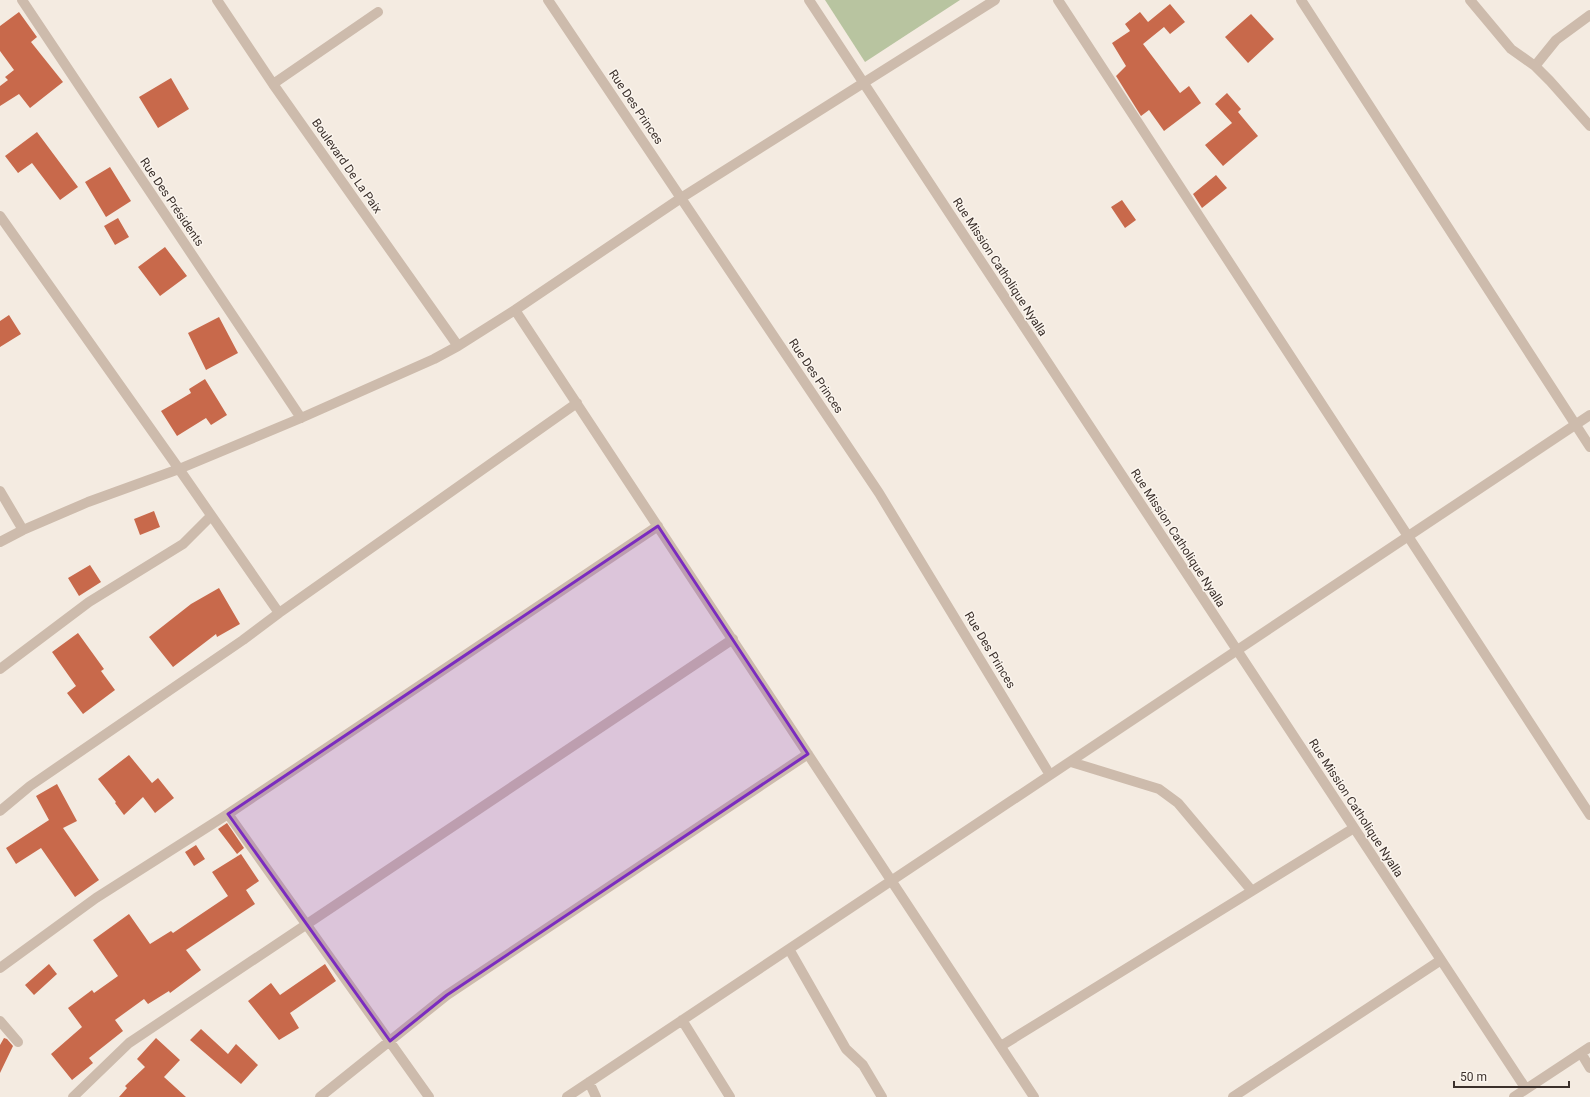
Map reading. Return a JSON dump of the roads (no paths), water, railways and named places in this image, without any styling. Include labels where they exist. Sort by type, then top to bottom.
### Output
[{"type":"street","name":"Rue Des Présidents","points":[[22,0],[301,418]]},
{"type":"street","name":"Boulevard De La Paix","points":[[217,0],[273,84],[458,346]]},
{"type":"street","name":"Rue Des Princes","points":[[548,0],[879,493],[1050,775]]},
{"type":"street","name":"Rue Mission Catholique Nyalla","points":[[809,0],[1526,1089]]},
{"type":"street","points":[[0,542],[23,530],[88,502],[179,469],[301,418],[434,359],[458,346],[515,310],[681,198],[995,0]]},
{"type":"street","points":[[1058,0],[1590,815]]},
{"type":"street","points":[[1301,0],[1590,447]]},
{"type":"street","points":[[1470,0],[1511,49],[1535,66],[1550,80],[1590,126]]},
{"type":"street","points":[[273,84],[378,12]]},
{"type":"street","points":[[1535,66],[1556,40],[1590,15]]},
{"type":"street","points":[[0,216],[179,469],[278,613]]},
{"type":"street","points":[[515,310],[1034,1097]]},
{"type":"street","points":[[0,811],[30,786],[243,640],[278,613],[577,403]]},
{"type":"street","points":[[567,1097],[1590,415]]},
{"type":"street","points":[[0,491],[23,530]]},
{"type":"street","points":[[0,669],[89,602],[183,544],[211,516]]},
{"type":"street","points":[[0,968],[96,898],[228,814],[658,526]]},
{"type":"street","points":[[73,1097],[129,1043],[732,639]]},
{"type":"street","points":[[320,1097],[447,995],[808,754]]},
{"type":"street","points":[[1071,762],[1159,789],[1178,803],[1252,891]]},
{"type":"street","points":[[228,814],[390,1041],[428,1097]]},
{"type":"street","points":[[1001,1046],[1354,828]]},
{"type":"street","points":[[789,949],[846,1049],[863,1065],[882,1097]]},
{"type":"street","points":[[1233,1097],[1441,960]]},
{"type":"street","points":[[682,1020],[730,1097]]},
{"type":"street","points":[[0,1021],[18,1042]]},
{"type":"street","points":[[1514,1097],[1590,1047]]},
{"type":"street","points":[[1581,1053],[1590,1068]]},
{"type":"street","points":[[589,1082],[596,1097]]}]
